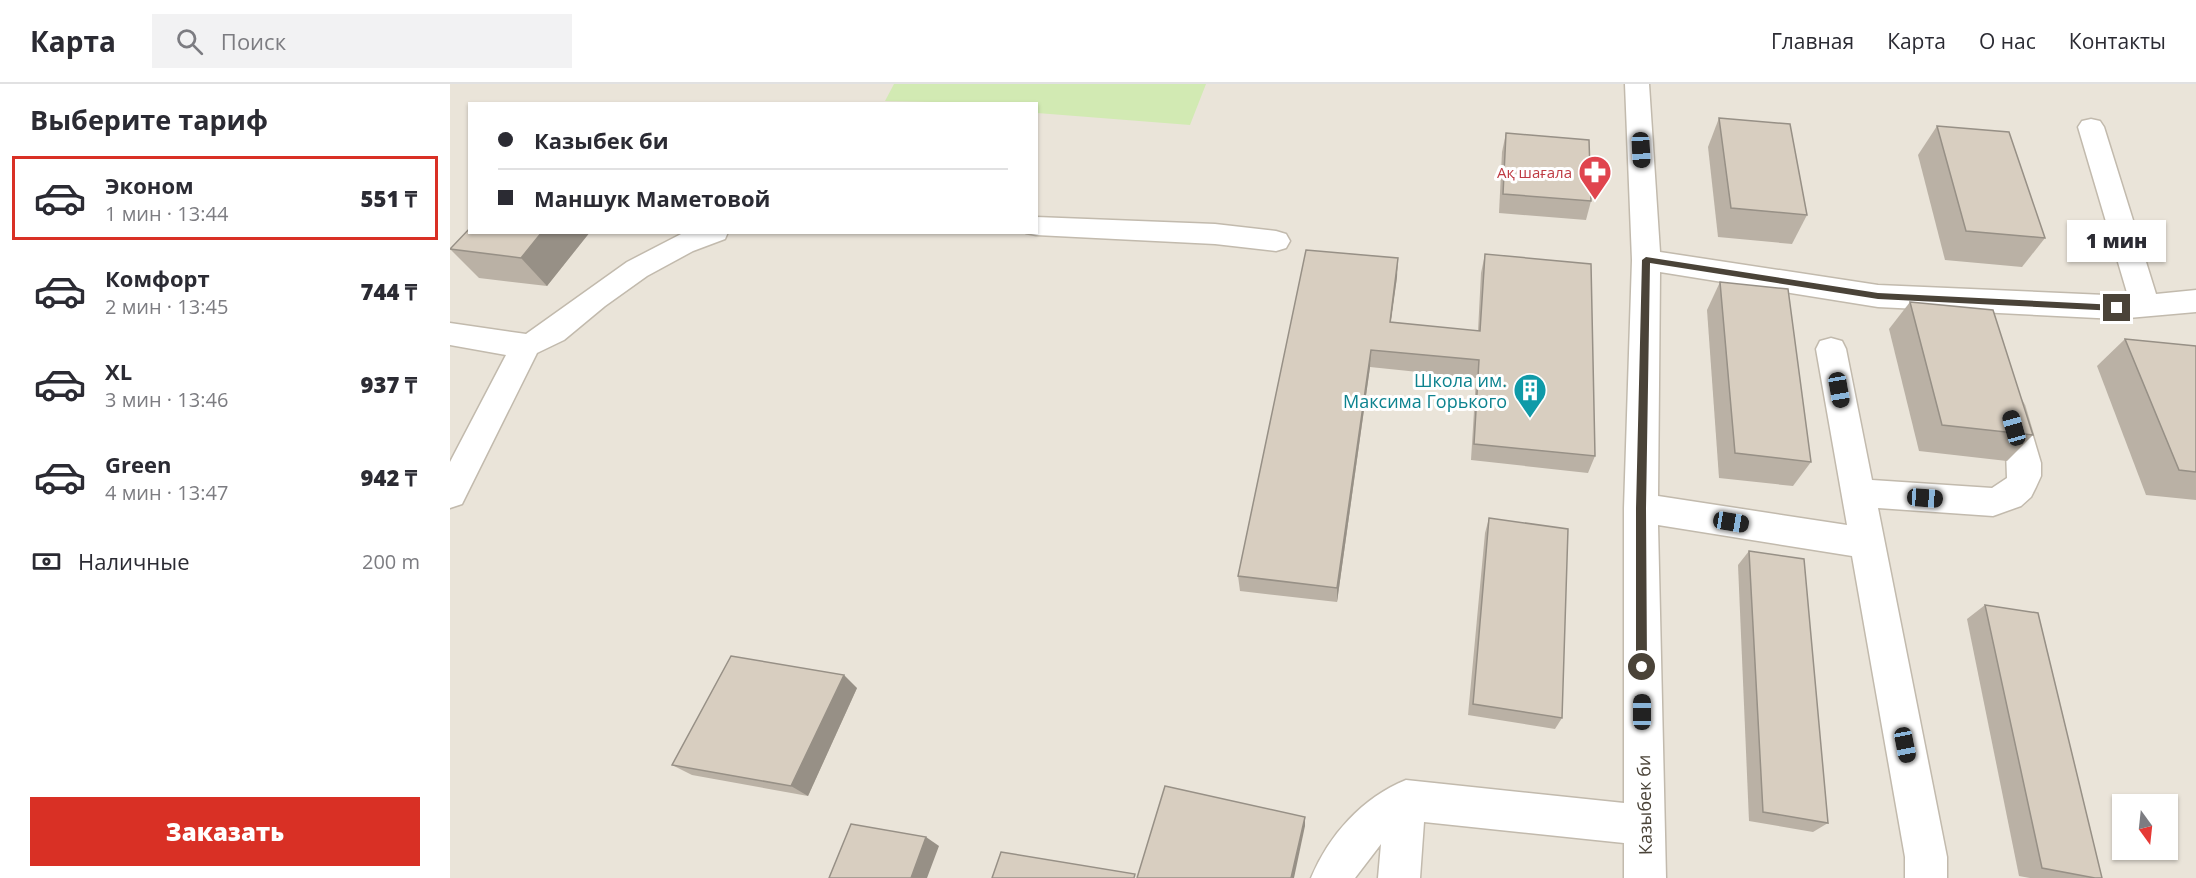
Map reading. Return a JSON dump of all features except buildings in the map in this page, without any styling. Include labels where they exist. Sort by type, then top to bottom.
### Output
[{"type":"street","points":[[1631,84],[1639,84]]},
{"type":"street","name":"Казыбек би","points":[[1639,84],[1646,260],[1641,508],[1643,825],[1646,878]]},
{"type":"street","points":[[2091,128],[2145,305]]},
{"type":"street","points":[[1038,226],[1215,234],[1276,241]]},
{"type":"street","points":[[450,333],[526,345],[552,332],[597,297],[647,264],[694,239],[709,234]]},
{"type":"street","points":[[1646,260],[1878,296],[2117,308],[2196,301]]},
{"type":"street","points":[[1977,301],[1987,335]]},
{"type":"street","points":[[450,494],[526,345]]},
{"type":"street","points":[[1831,349],[1926,857],[1926,878]]},
{"type":"street","points":[[1858,493],[1993,502],[2008,499],[2025,482],[2026,470],[2000,380]]},
{"type":"street","points":[[1641,508],[1867,543]]},
{"type":"street","points":[[1399,878],[1406,800]]},
{"type":"street","points":[[1332,878],[1345,852],[1370,825],[1406,800],[1643,825]]},
{"type":"shaded area","points":[[450,84],[2196,84],[2196,878],[450,878]]},
{"type":"green space","points":[[894,84],[1206,84],[1190,125],[1038,113],[1038,102],[885,101]]},
{"type":"place","name":"Ақ шағала","points":[[1595,201]]},
{"type":"place","name":"Школа им. Максима Горького","points":[[1530,419]]},
{"type":"route","points":[[1642,667],[1641,508],[1646,260],[1878,296],[2117,308]]}]
